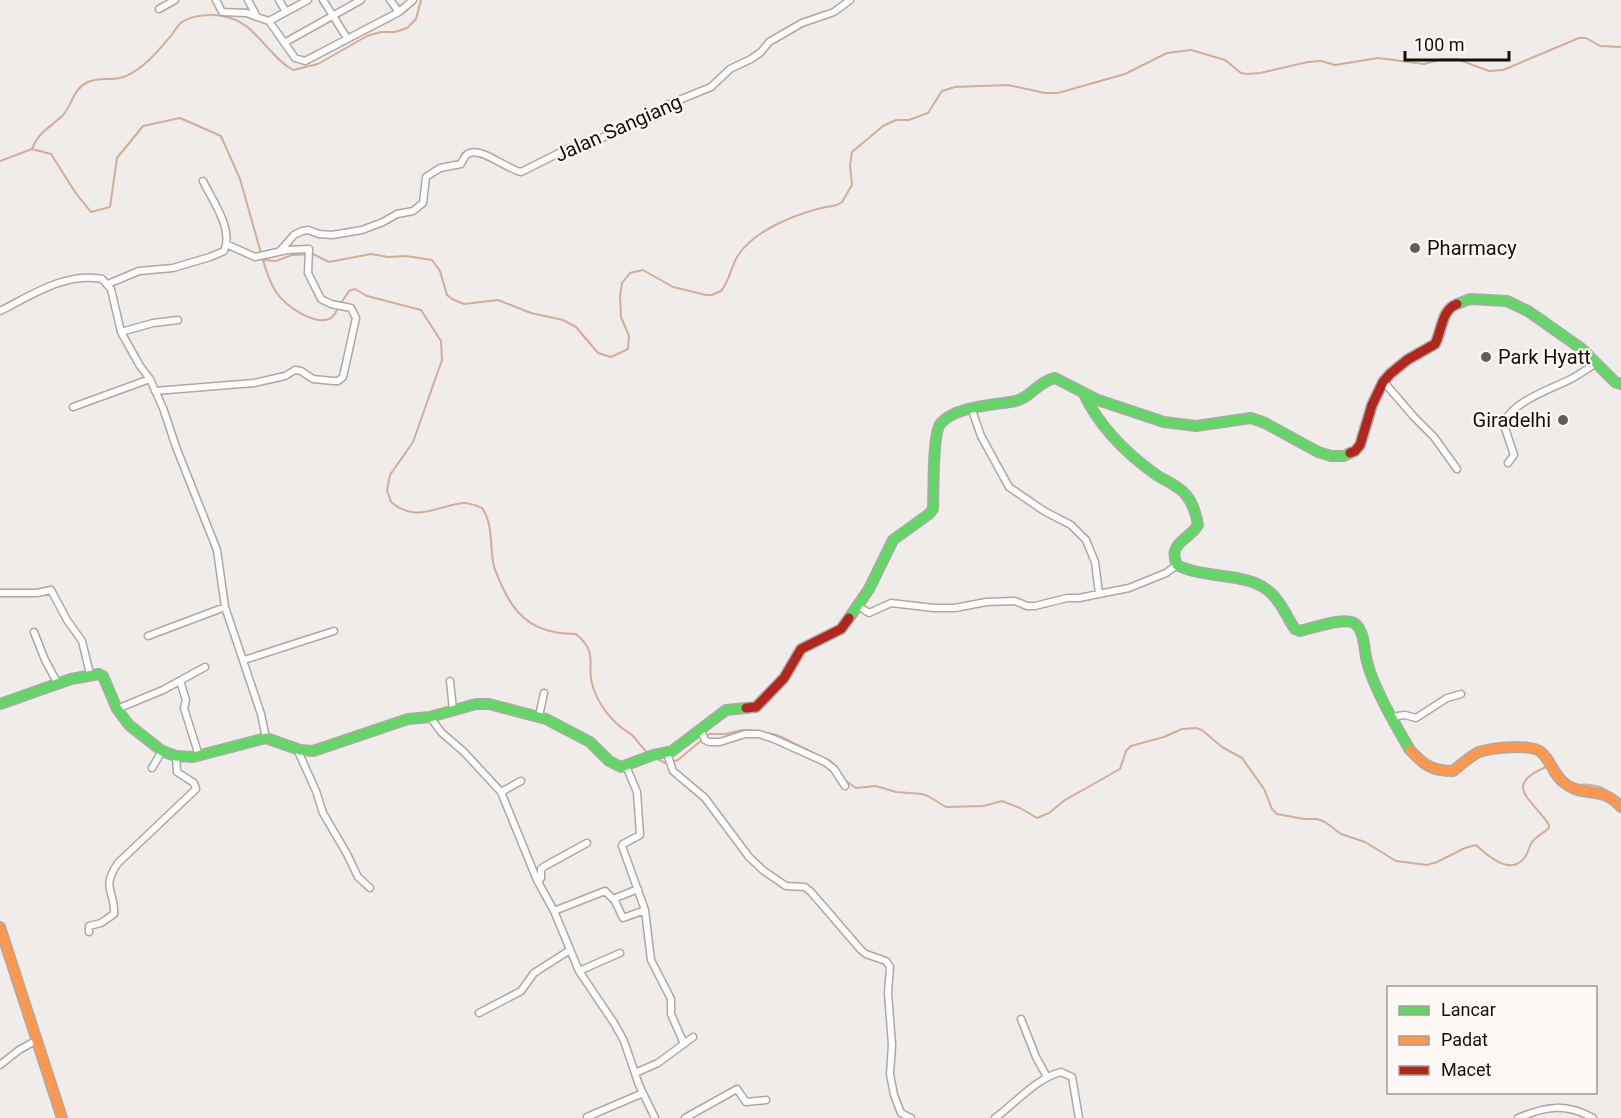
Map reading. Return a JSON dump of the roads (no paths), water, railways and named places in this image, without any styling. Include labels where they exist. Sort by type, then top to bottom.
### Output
[{"type":"street","points":[[159,9],[175,0]]},
{"type":"street","points":[[216,0],[222,12],[247,13],[269,21],[298,60],[305,61],[399,12],[413,0]]},
{"type":"street","points":[[248,0],[257,17]]},
{"type":"street","points":[[279,0],[286,12]]},
{"type":"street","points":[[269,21],[308,0]]},
{"type":"street","points":[[323,0],[347,39]]},
{"type":"street","points":[[284,43],[361,0]]},
{"type":"street","points":[[390,0],[399,12]]},
{"type":"street","name":"Jalan Sangiang","points":[[280,251],[294,235],[305,230],[332,235],[351,232],[383,222],[394,215],[413,211],[423,203],[426,177],[440,168],[461,164],[465,156],[472,152],[481,153],[521,172],[569,148],[589,145],[613,132],[656,116],[667,105],[711,87],[730,69],[761,52],[769,42],[802,23],[834,12],[850,0]]},
{"type":"street","points":[[108,284],[139,271],[173,268],[210,257],[224,250],[226,244],[221,217],[202,181]]},
{"type":"street","points":[[155,391],[255,383],[285,376],[295,370],[301,370],[313,379],[333,381],[341,379],[355,326],[355,314],[351,308],[331,304],[321,299],[308,273],[310,252],[280,251],[255,257],[226,244]]},
{"type":"street","points":[[0,311],[68,280],[93,278],[102,279],[108,284],[121,332],[150,379],[217,550],[225,606],[261,714],[266,738]]},
{"type":"street","points":[[0,704],[90,674],[99,674],[103,676],[117,710],[138,734],[162,751],[176,756],[199,756],[266,738],[297,749],[313,751],[408,719],[430,717],[476,704],[489,704],[539,716],[590,742],[609,761],[621,767],[649,757],[668,755],[702,734],[726,710],[756,707],[784,678],[801,649],[841,629],[869,589],[893,540],[933,509],[936,438],[940,424],[949,417],[1025,398],[1038,384],[1055,378],[1084,394],[1153,418],[1186,426],[1254,418],[1303,446],[1328,455],[1341,456],[1354,452],[1360,444],[1366,422],[1383,381],[1408,357],[1437,341],[1445,315],[1451,306],[1470,299],[1507,301],[1528,311],[1582,349],[1615,382],[1621,384]]},
{"type":"street","points":[[121,332],[153,323],[178,320]]},
{"type":"street","points":[[1508,463],[1514,455],[1504,425],[1511,413],[1537,394],[1575,377],[1595,364]]},
{"type":"street","points":[[73,407],[150,379]]},
{"type":"street","points":[[1383,381],[1434,437],[1457,469]]},
{"type":"street","points":[[1084,394],[1095,418],[1140,461],[1184,492],[1193,506],[1198,525],[1191,535],[1174,549],[1172,555],[1177,565],[1199,574],[1247,581],[1264,587],[1273,595],[1295,629],[1300,631],[1347,620],[1356,624],[1361,632],[1367,664],[1391,717],[1410,750],[1423,764],[1432,768],[1453,771],[1480,752],[1516,747],[1535,749],[1542,752],[1551,770],[1570,787],[1603,793],[1621,807]]},
{"type":"street","points":[[972,410],[981,436],[1009,487],[1044,511],[1071,525],[1086,540],[1095,562],[1099,594]]},
{"type":"street","points":[[858,606],[869,613],[891,603],[955,608],[986,602],[1016,601],[1031,606],[1129,588],[1166,573],[1177,565]]},
{"type":"street","points":[[0,593],[37,593],[51,590],[67,620],[82,641],[90,674]]},
{"type":"street","points":[[148,636],[225,606]]},
{"type":"street","points":[[34,632],[43,656],[58,684]]},
{"type":"street","points":[[244,660],[334,632]]},
{"type":"street","points":[[117,710],[205,667]]},
{"type":"street","points":[[180,681],[186,700],[184,708],[199,756]]},
{"type":"street","points":[[450,681],[453,710]]},
{"type":"street","points":[[539,716],[544,693]]},
{"type":"street","points":[[1391,717],[1405,715],[1416,718],[1447,698],[1461,694]]},
{"type":"street","points":[[430,717],[441,732],[464,752],[501,792],[538,882],[555,911],[579,971],[615,1023],[624,1041],[634,1073],[655,1118]]},
{"type":"street","points":[[702,734],[720,742],[745,734],[759,734],[774,739],[825,762],[834,769],[845,786]]},
{"type":"street","points":[[297,749],[323,813],[358,877],[370,888]]},
{"type":"street","points":[[152,768],[162,751]]},
{"type":"street","points":[[668,755],[673,771],[705,798],[749,857],[786,886],[805,887],[812,892],[861,950],[888,964],[892,1045],[891,1083],[898,1107],[905,1116],[911,1118]]},
{"type":"street","points":[[89,932],[89,926],[101,923],[114,914],[108,885],[117,863],[168,817],[196,787],[194,783],[177,772],[176,756]]},
{"type":"street","points":[[626,766],[638,792],[640,835],[622,845],[645,910],[651,960],[671,999],[671,1014],[684,1044]]},
{"type":"street","points":[[501,792],[521,781]]},
{"type":"street","points":[[538,882],[545,866],[587,843]]},
{"type":"street","points":[[614,899],[638,889]]},
{"type":"street","points":[[555,911],[605,891],[614,899],[623,918],[645,910]]},
{"type":"street","points":[[0,927],[60,1117]]},
{"type":"street","points":[[479,1012],[521,991],[534,973],[570,950]]},
{"type":"street","points":[[579,971],[620,953]]},
{"type":"street","points":[[1021,1019],[1036,1057],[1047,1077]]},
{"type":"street","points":[[634,1073],[658,1063],[693,1037]]},
{"type":"street","points":[[0,1065],[37,1040]]},
{"type":"street","points":[[995,1118],[1047,1077],[1061,1072],[1066,1072],[1072,1077],[1079,1118]]},
{"type":"street","points":[[685,1118],[737,1089],[746,1102],[766,1100]]},
{"type":"street","points":[[587,1117],[643,1093]]},
{"type":"street","points":[[1518,1118],[1549,1109],[1567,1107],[1593,1118]]},
{"type":"waterway","points":[[32,149],[41,134],[63,115],[82,86],[91,81],[116,79],[133,73],[156,53],[180,24],[191,18],[222,16],[244,24],[275,56],[293,70],[318,64],[367,36],[407,28],[416,19],[421,0]]},
{"type":"waterway","points":[[0,161],[32,149],[51,154],[75,192],[91,212],[110,207],[117,158],[143,126],[180,118],[221,136],[240,179],[263,260],[276,261],[292,255],[313,254],[329,262],[371,254],[432,260],[440,271],[447,295],[452,299],[464,304],[498,300],[531,313],[563,320],[576,327],[598,353],[611,357],[628,349],[629,336],[621,317],[620,296],[622,283],[630,273],[643,270],[673,287],[706,295],[721,291],[734,263],[747,244],[783,221],[842,202],[852,185],[850,165],[852,152],[883,126],[896,120],[909,120],[928,113],[942,91],[955,87],[1008,85],[1045,93],[1058,93],[1125,74],[1167,53],[1191,50],[1225,60],[1241,73],[1247,74],[1308,62],[1321,61],[1335,65],[1378,58],[1424,64],[1443,59],[1457,59],[1489,71],[1503,70],[1579,38],[1586,38],[1600,46],[1621,47]]},
{"type":"waterway","points":[[263,260],[276,292],[300,313],[322,320],[332,317],[338,308]]},
{"type":"waterway","points":[[341,303],[349,291],[355,289],[367,296],[421,310],[441,341],[442,360],[413,442],[390,475],[387,490],[391,502],[410,512],[419,513],[464,503],[482,508],[490,527],[494,567],[514,607],[521,615],[539,627],[550,631],[576,634],[584,641],[590,655],[591,682],[599,701],[613,720],[633,736],[649,754]]},
{"type":"waterway","points":[[762,732],[777,735],[830,761],[836,766],[843,779],[856,788],[876,786],[896,792],[922,794],[946,807],[983,806],[1002,801],[1037,818],[1120,769],[1126,751],[1131,746],[1164,737],[1182,729],[1196,728],[1242,758],[1264,789],[1272,809],[1277,814],[1317,819],[1341,834],[1365,842],[1396,861],[1427,865],[1476,845],[1500,863],[1507,865],[1519,863],[1532,842],[1549,828],[1529,800],[1523,787],[1525,780],[1546,767]]},
{"type":"waterway","points":[[654,757],[665,763],[678,760],[709,734],[726,734],[742,730],[756,731]]},
{"type":"waterway","points":[[1574,785],[1590,785],[1606,790]]},
{"type":"place","name":"Pharmacy","points":[[1415,248]]},
{"type":"place","name":"Park Hyatt","points":[[1486,357]]},
{"type":"place","name":"Giradelhi","points":[[1563,420]]}]
